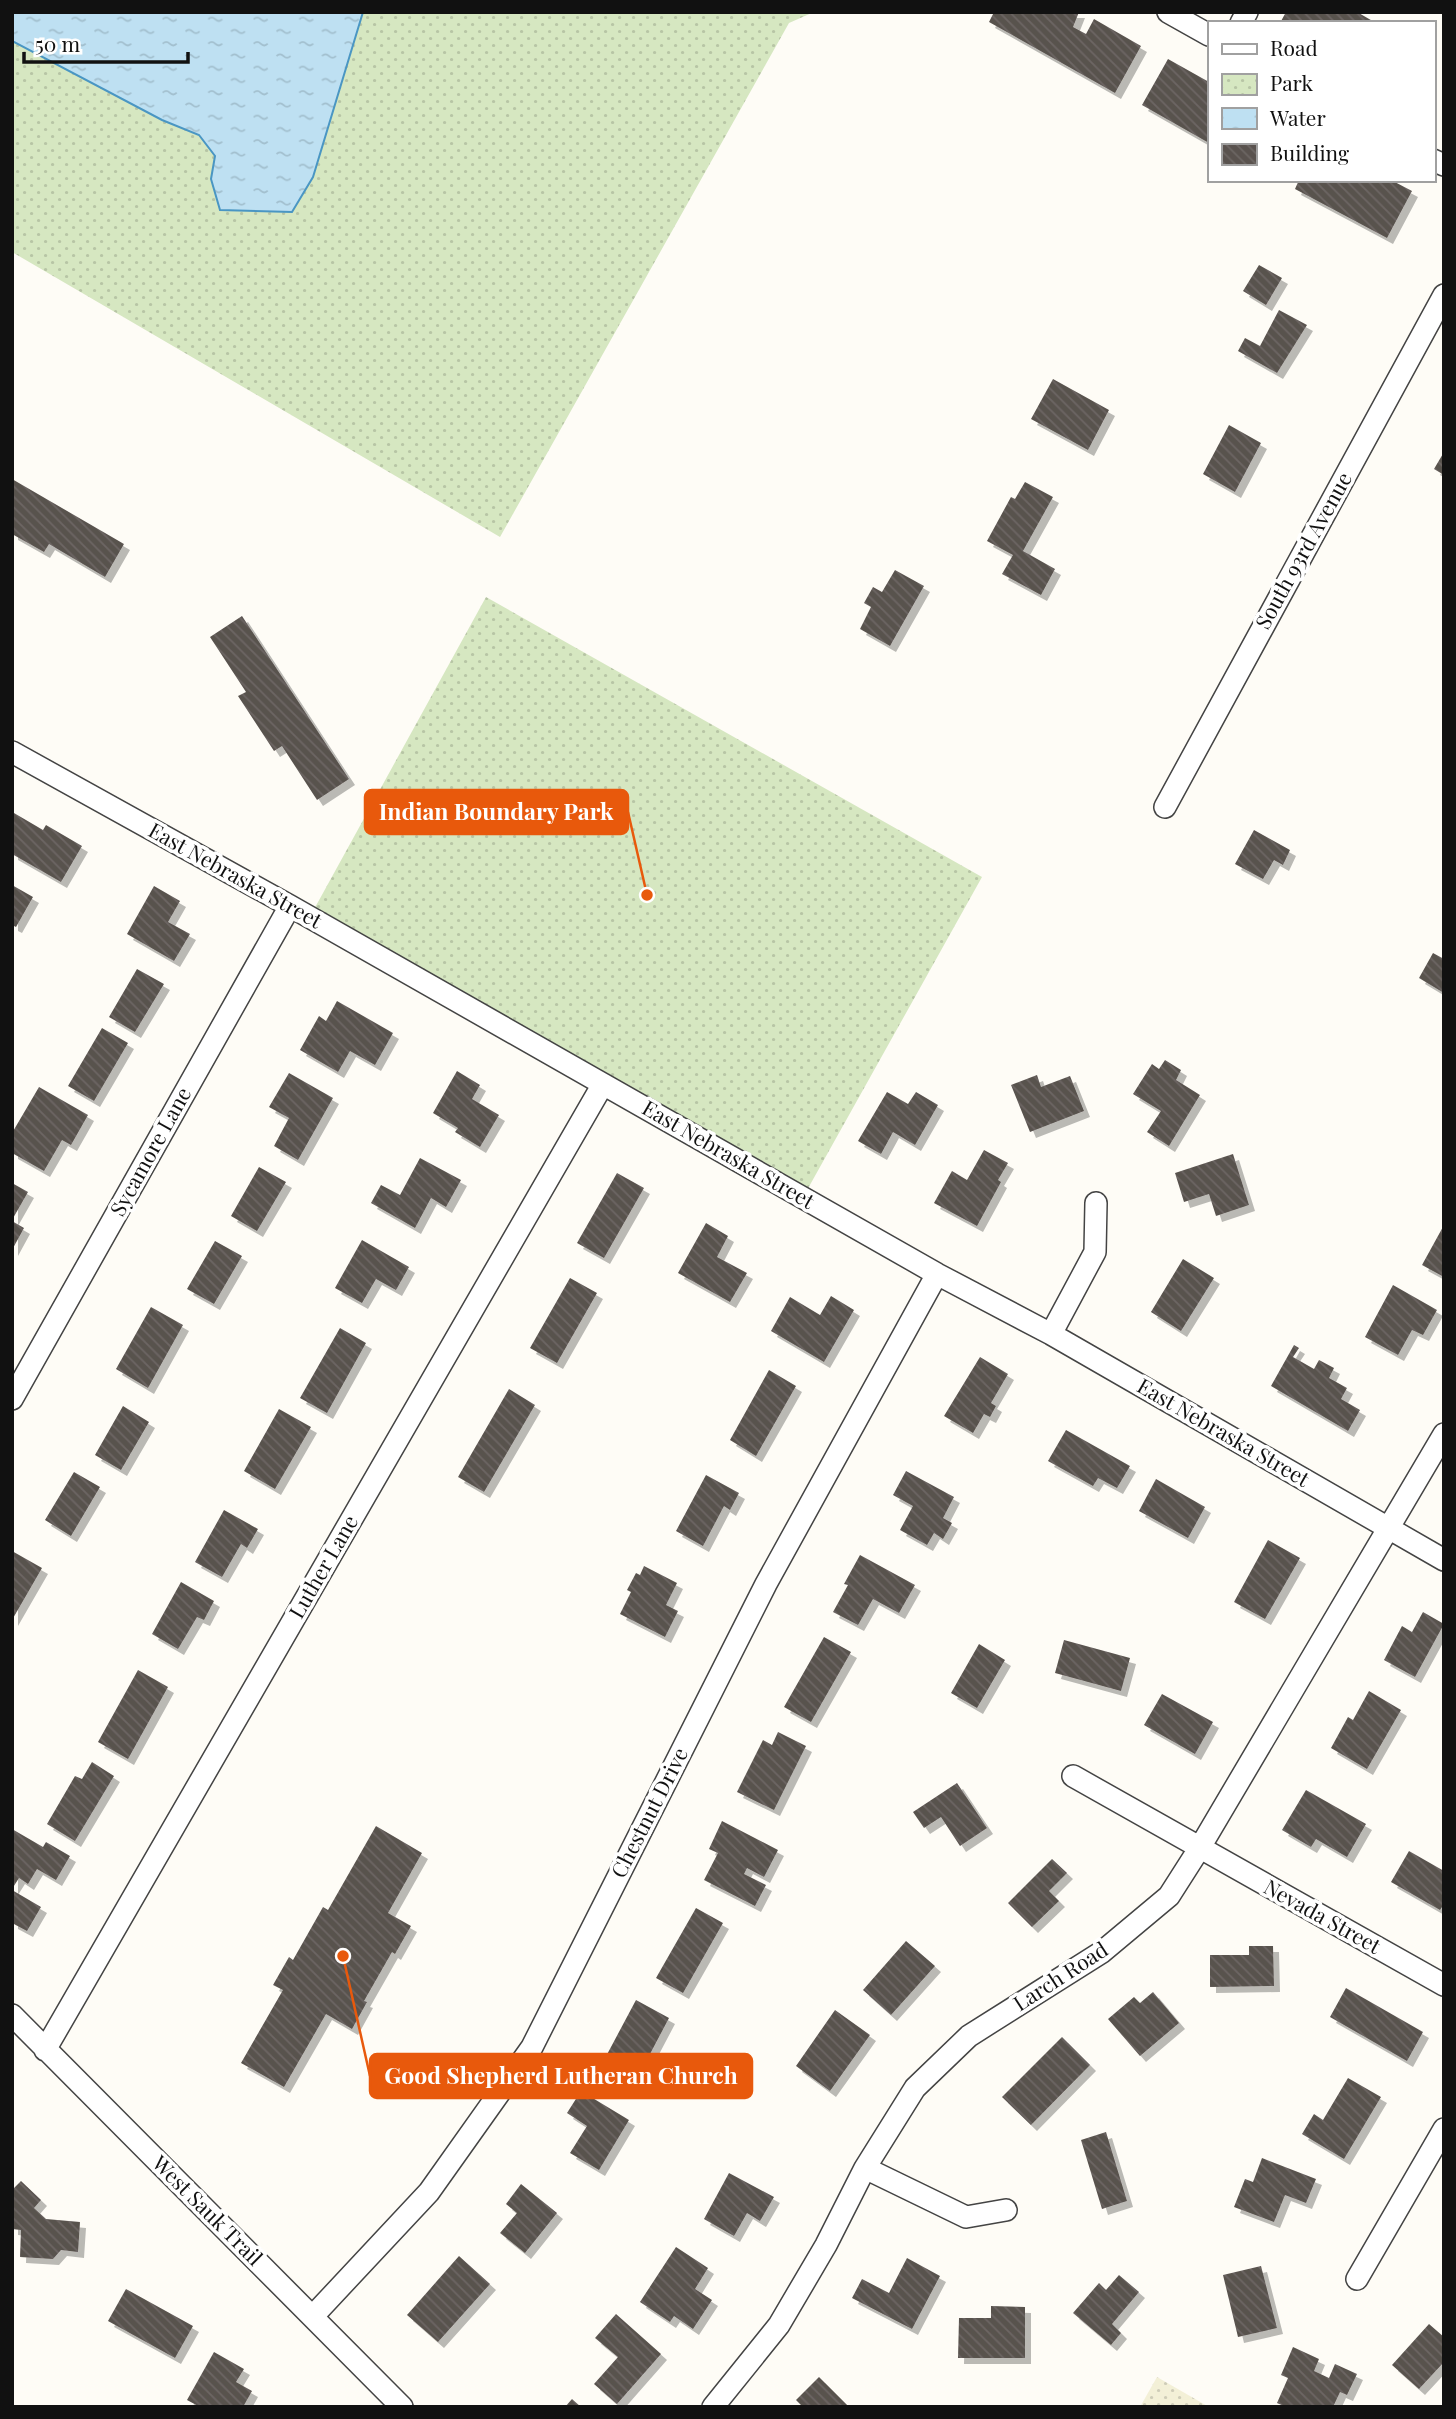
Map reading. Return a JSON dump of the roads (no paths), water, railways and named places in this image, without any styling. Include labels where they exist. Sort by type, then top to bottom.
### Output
[{"type":"street","points":[[1168,12],[1208,33]]},
{"type":"street","name":"South 93rd Avenue","points":[[1165,807],[1444,295]]},
{"type":"street","name":"East Nebraska Street","points":[[12,752],[290,906],[937,1274],[1051,1334],[1444,1560]]},
{"type":"street","name":"Sycamore Lane","points":[[12,1399],[290,906]]},
{"type":"street","name":"Luther Lane","points":[[45,2050],[603,1084]]},
{"type":"street","points":[[1051,1334],[1095,1252],[1096,1203]]},
{"type":"street","name":"Chestnut Drive","points":[[313,2316],[429,2192],[532,2047],[766,1584],[937,1274]]},
{"type":"street","name":"Larch Road","points":[[720,2404],[779,2325],[826,2245],[865,2168],[915,2088],[969,2036],[1102,1952],[1169,1896],[1444,1434]]},
{"type":"street","name":"Nevada Street","points":[[1073,1776],[1444,1985]]},
{"type":"street","name":"West Sauk Trail","points":[[12,2015],[402,2407]]},
{"type":"street","points":[[1357,2279],[1444,2129]]},
{"type":"street","points":[[865,2168],[966,2217],[1006,2210]]},
{"type":"water","points":[[12,12],[363,12],[313,177],[292,212],[220,210],[211,179],[215,156],[199,135],[162,120],[12,41]]},
{"type":"place","name":"Indian Boundary Park","points":[[647,895]]},
{"type":"place","name":"Good Shepherd Lutheran Church","points":[[343,1956]]}]
